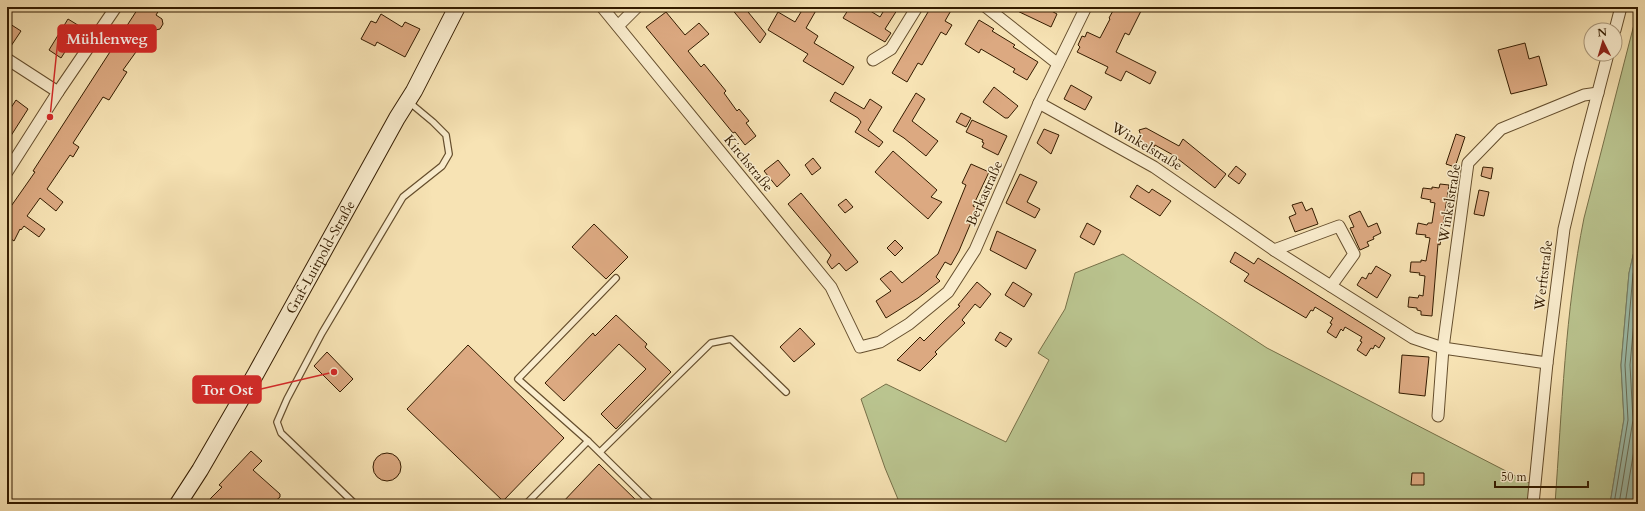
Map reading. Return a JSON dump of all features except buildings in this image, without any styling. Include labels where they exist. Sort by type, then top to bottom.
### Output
[{"type":"street","points":[[7,172],[58,92],[116,7]]},
{"type":"street","name":"Graf-Luitpold-Straße","points":[[178,504],[200,470],[255,375],[407,101],[457,7]]},
{"type":"street","name":"Kirchstraße","points":[[602,7],[831,287],[860,347]]},
{"type":"street","points":[[618,26],[637,7]]},
{"type":"street","points":[[873,60],[891,49],[917,7]]},
{"type":"street","points":[[986,7],[1058,64]]},
{"type":"street","name":"Berkastraße","points":[[860,347],[880,342],[909,324],[948,292],[975,250],[1039,103],[1086,7]]},
{"type":"street","points":[[1617,22],[1621,7]]},
{"type":"street","points":[[7,59],[58,92]]},
{"type":"street","name":"Werftstraße","points":[[1533,504],[1547,364],[1564,229],[1606,62]]},
{"type":"street","name":"Winkelstraße","points":[[1438,416],[1443,348],[1468,163],[1501,129],[1584,95],[1598,93]]},
{"type":"street","name":"Winkelstraße","points":[[1039,103],[1154,167],[1274,250],[1413,338],[1443,348],[1547,364]]},
{"type":"street","points":[[1274,250],[1339,226],[1354,254],[1331,286]]},
{"type":"lane","points":[[354,504],[281,433],[277,422],[284,405],[322,333],[402,197],[442,166],[449,154],[446,135],[433,122],[407,101]]},
{"type":"lane","points":[[616,278],[518,379],[600,452],[650,502]]},
{"type":"lane","points":[[600,452],[711,343],[731,339],[786,392]]},
{"type":"lane","points":[[526,504],[588,441]]},
{"type":"lane","points":[[292,504],[298,504]]},
{"type":"green space","points":[[1638,9],[1638,227],[1634,239],[1635,247],[1629,273],[1621,365],[1624,419],[1610,504],[1555,504],[1568,325],[1578,253],[1584,218]]},
{"type":"green space","points":[[1123,254],[1267,348],[1535,486],[1533,504],[900,504],[885,468],[861,399],[886,384],[1006,442],[1049,360],[1038,353],[1065,309],[1075,273]]},
{"type":"water","points":[[1638,227],[1638,504],[1610,504],[1624,419],[1621,365],[1629,273],[1635,247],[1634,239]]},
{"type":"place","name":"Mühlenweg","points":[[50,117]]},
{"type":"place","name":"Tor Ost","points":[[334,372]]}]
